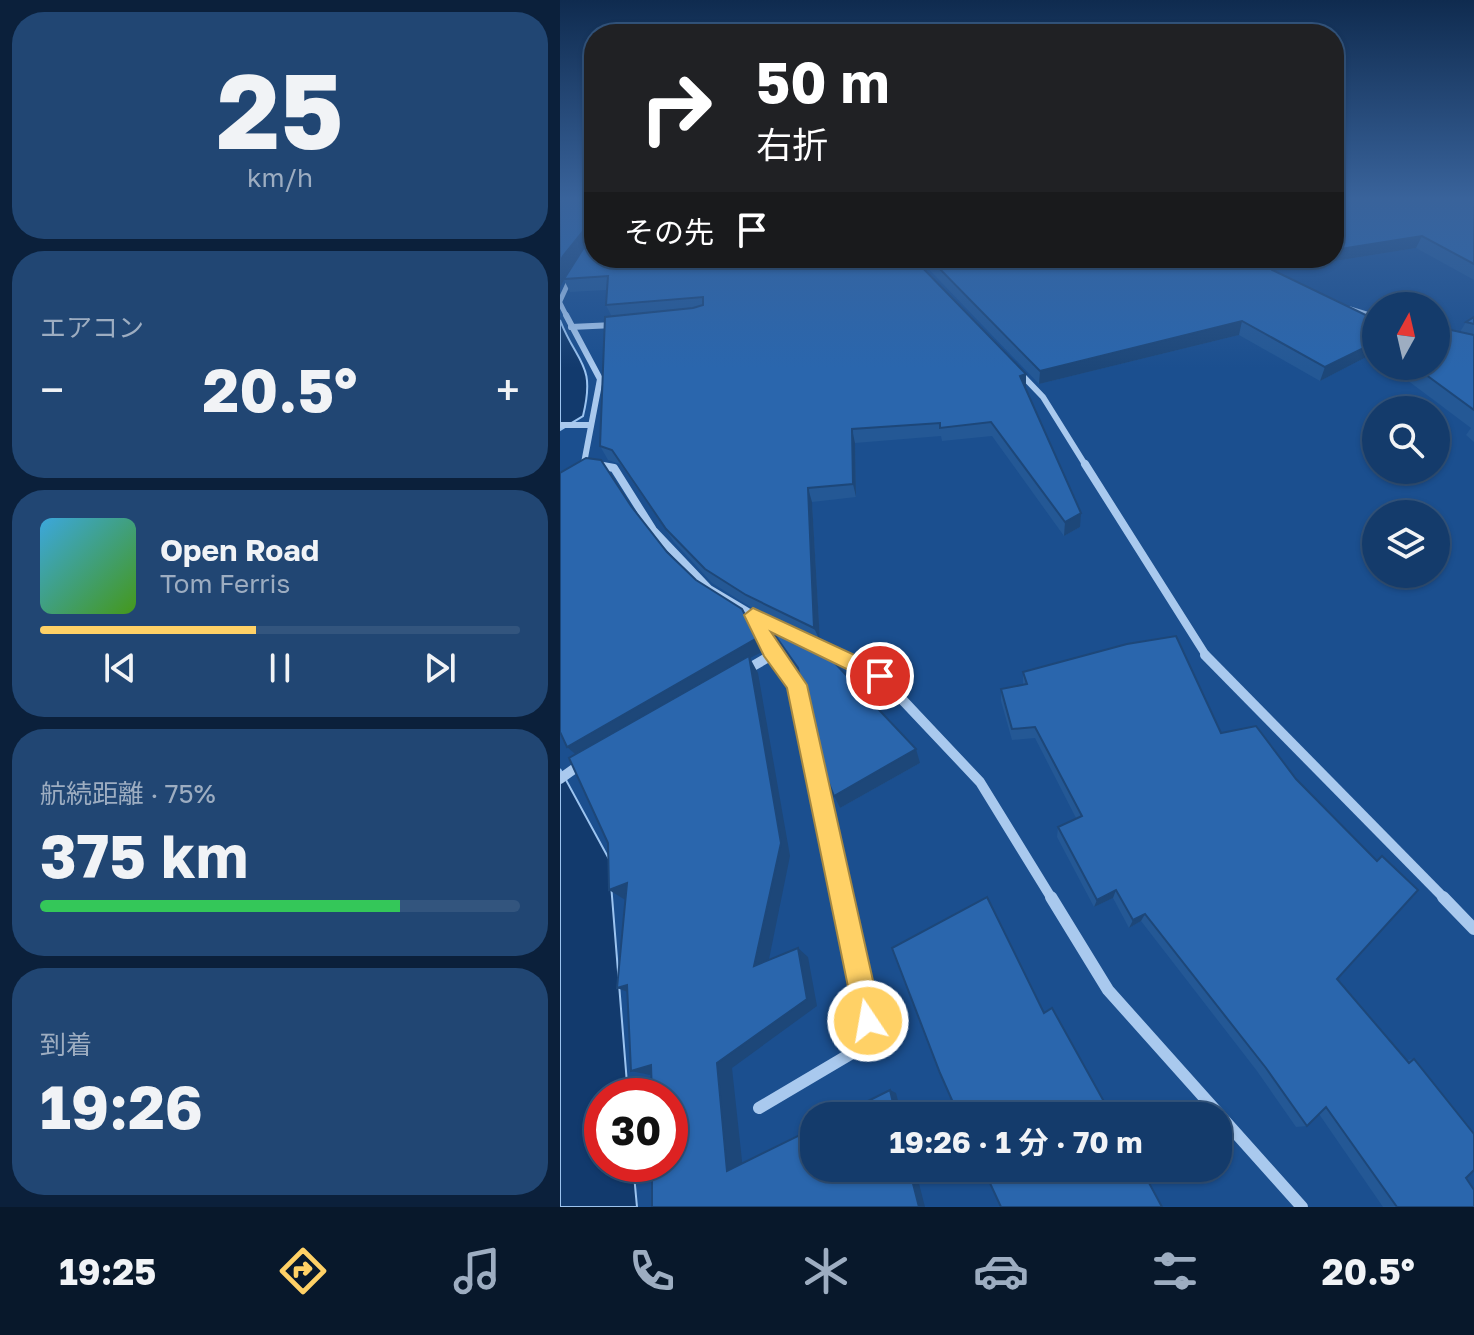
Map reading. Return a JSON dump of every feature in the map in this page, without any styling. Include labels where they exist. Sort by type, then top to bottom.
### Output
[{"type":"street","points":[[574,272],[560,302],[600,379],[584,463],[614,468],[662,540],[709,589],[789,634]]},
{"type":"street","points":[[1346,308],[1362,313]]},
{"type":"street","points":[[571,327],[626,324]]},
{"type":"street","points":[[1011,363],[1043,397],[1200,649],[1474,929]]},
{"type":"street","points":[[560,425],[591,425]]},
{"type":"street","points":[[753,615],[773,654],[797,685],[868,1021],[852,1053],[759,1108]]},
{"type":"street","points":[[802,640],[880,676],[980,782],[1108,990],[1302,1207]]},
{"type":"street","points":[[732,678],[773,654]]},
{"type":"street","points":[[560,779],[594,757]]},
{"type":"water","points":[[560,320],[583,365],[587,385],[583,416],[560,430]]},
{"type":"water","points":[[560,769],[609,859],[627,1078],[584,1078],[584,1182],[635,1182],[637,1207],[560,1207]]},
{"type":"building","points":[[579,255],[584,255],[584,268],[923,268],[1026,374],[1020,376],[1081,513],[1065,522],[991,422],[940,428],[940,423],[852,429],[853,484],[808,488],[814,628],[746,595],[705,569],[666,529],[612,450],[600,446],[605,317],[693,308],[703,305],[703,297],[606,305],[608,276],[564,279]]},
{"type":"building","points":[[1458,255],[1474,255],[1474,264]]},
{"type":"building","points":[[939,268],[1268,268],[1362,313],[1362,349],[1325,367],[1242,321],[1040,371]]},
{"type":"building","points":[[1450,331],[1474,335],[1474,410],[1433,380],[1450,380]]},
{"type":"building","points":[[586,458],[601,460],[631,506],[667,552],[696,580],[742,609],[757,638],[567,747],[560,732],[560,473]]},
{"type":"building","points":[[763,618],[814,641],[916,749],[834,796],[813,743],[798,668]]},
{"type":"building","points":[[1176,636],[1221,733],[1256,726],[1296,779],[1377,861],[1382,856],[1418,890],[1337,979],[1409,1063],[1414,1059],[1474,1134],[1474,1170],[1466,1178],[1474,1190],[1474,1207],[1397,1207],[1326,1107],[1307,1126],[1266,1068],[1145,914],[1133,920],[1116,890],[1097,900],[1058,827],[1082,816],[1035,727],[1012,729],[1001,689],[1027,684],[1023,672],[1127,644]]},
{"type":"building","points":[[749,656],[781,843],[754,966],[798,948],[807,999],[717,1063],[727,1171],[800,1135],[800,1182],[913,1182],[919,1207],[652,1207],[652,1182],[688,1182],[688,1078],[651,1078],[651,1065],[631,1071],[627,985],[617,988],[627,883],[609,890],[608,843],[569,758]]},
{"type":"building","points":[[987,897],[1044,1013],[1052,1008],[1104,1102],[953,1102],[892,948]]},
{"type":"building","points":[[890,1090],[893,1102],[866,1102]]},
{"type":"building","points":[[989,1182],[1149,1182],[1162,1207],[1001,1207]]},
{"type":"route","points":[[868,1021],[797,685],[771,651],[753,615],[880,676]]}]
